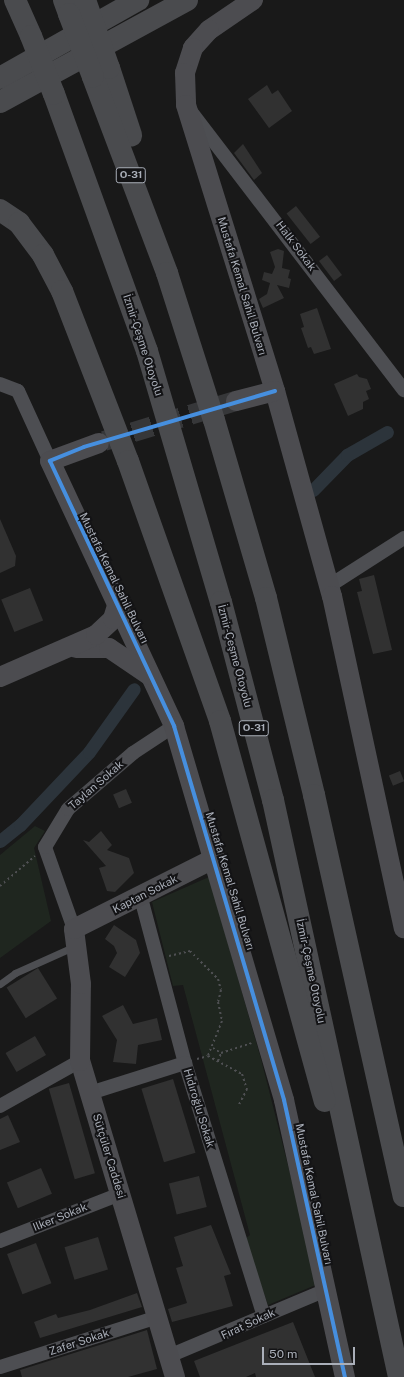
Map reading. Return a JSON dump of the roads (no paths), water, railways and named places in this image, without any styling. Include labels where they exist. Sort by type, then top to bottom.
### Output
[{"type":"highway","name":"İzmir-Çeşme Otoyolu","points":[[16,0],[54,94],[147,351],[221,602],[273,800],[400,1377]]},
{"type":"highway","points":[[0,78],[138,0]]},
{"type":"highway","points":[[0,102],[186,0]]},
{"type":"highway","name":"O-31","points":[[73,5],[101,72],[167,273],[214,420],[266,598],[316,803],[404,1196]]},
{"type":"highway","points":[[0,210],[19,223],[43,255],[62,291],[185,617],[220,721],[334,1130],[370,1238]]},
{"type":"street","name":"Mustafa Kemal Sahil Bulvarı","points":[[253,0],[209,30],[193,48],[185,73],[186,105],[275,391],[329,586],[364,734],[404,928]]},
{"type":"street","name":"Halk Sokak","points":[[186,105],[404,390]]},
{"type":"street","points":[[1,382],[18,391],[50,462],[98,443]]},
{"type":"street","points":[[236,401],[275,391]]},
{"type":"street","name":"Mustafa Kemal Sahil Bulvarı","points":[[50,462],[118,603],[174,726],[215,858],[267,1038],[345,1377]]},
{"type":"street","points":[[329,586],[404,538]]},
{"type":"street","points":[[103,642],[118,603]]},
{"type":"street","points":[[0,677],[66,649],[103,642],[119,632],[133,637]]},
{"type":"street","points":[[103,642],[151,676]]},
{"type":"street","name":"Taylan Sokak","points":[[76,937],[45,847],[68,810],[133,753],[174,726]]},
{"type":"street","name":"Kaptan Sokak","points":[[76,937],[141,898],[215,858]]},
{"type":"street","name":"Hıdıroğlu Sokak","points":[[141,898],[185,1063],[264,1316]]},
{"type":"street","name":"Sütçüler Caddesi","points":[[76,937],[81,984],[80,1061],[175,1377]]},
{"type":"street","points":[[0,1106],[80,1061]]},
{"type":"street","points":[[90,1093],[185,1063]]},
{"type":"street","name":"Ilker Sokak","points":[[0,1241],[120,1194]]},
{"type":"street","name":"Fırat Sokak","points":[[169,1356],[210,1341],[326,1290]]},
{"type":"street","name":"Zafer Sokak","points":[[0,1367],[158,1317]]},
{"type":"lane","points":[[0,984],[15,973],[76,937]]},
{"type":"waterway","points":[[313,490],[347,455],[387,432]]},
{"type":"waterway","points":[[0,841],[20,825],[89,752],[134,689]]},
{"type":"tunnel","points":[[104,441],[236,401]]}]
